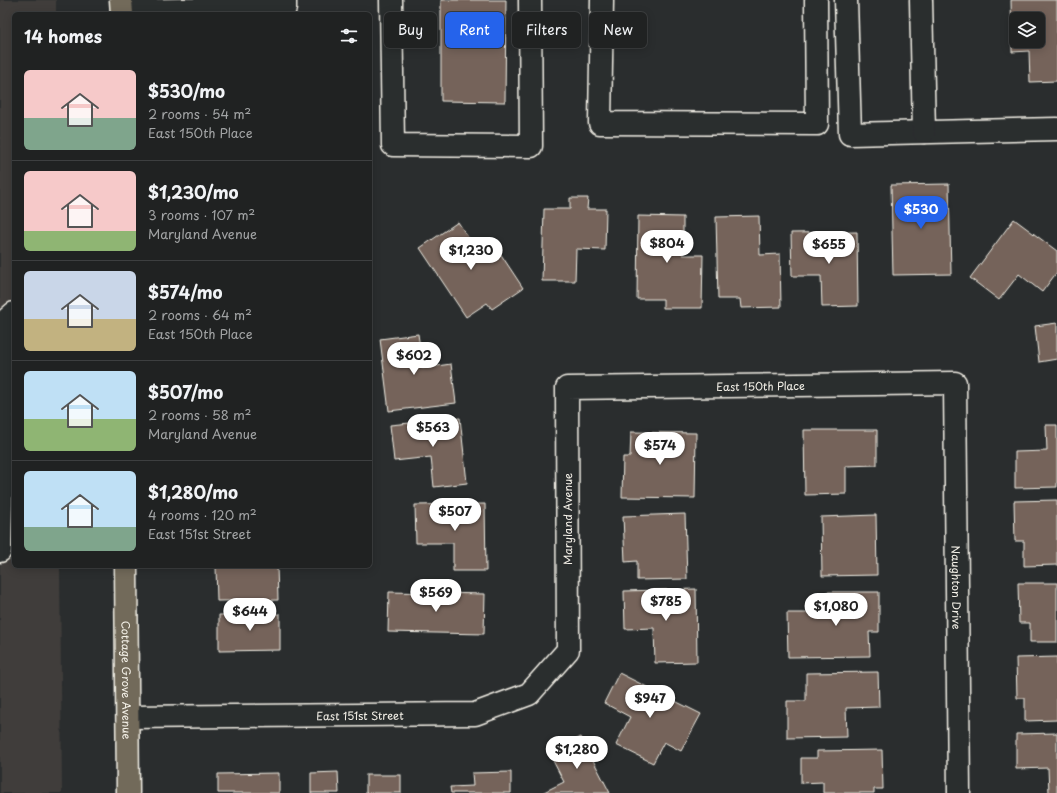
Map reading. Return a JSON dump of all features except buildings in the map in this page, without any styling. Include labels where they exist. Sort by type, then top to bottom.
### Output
[{"type":"main road","name":"Cottage Grove Avenue","points":[[126,568],[128,793]]},
{"type":"street","points":[[122,8],[285,8],[285,0]]},
{"type":"street","points":[[391,0],[393,145],[531,146],[530,0]]},
{"type":"street","points":[[602,0],[600,123],[817,124],[816,0]]},
{"type":"street","points":[[846,0],[850,134],[1057,129]]},
{"type":"street","points":[[921,0],[924,132]]},
{"type":"street","points":[[0,551],[5,321],[12,315]]},
{"type":"street","name":"East 150th Place","points":[[567,388],[955,383]]},
{"type":"street","name":"Naughton Drive","points":[[955,383],[959,793]]},
{"type":"street","name":"Maryland Avenue","points":[[567,388],[568,650]]},
{"type":"street","name":"East 151st Street","points":[[128,717],[475,714],[529,694],[568,650]]},
{"type":"shaded area","points":[[0,0],[56,0],[56,12],[12,12],[12,568],[60,568],[62,793],[0,793]]}]
